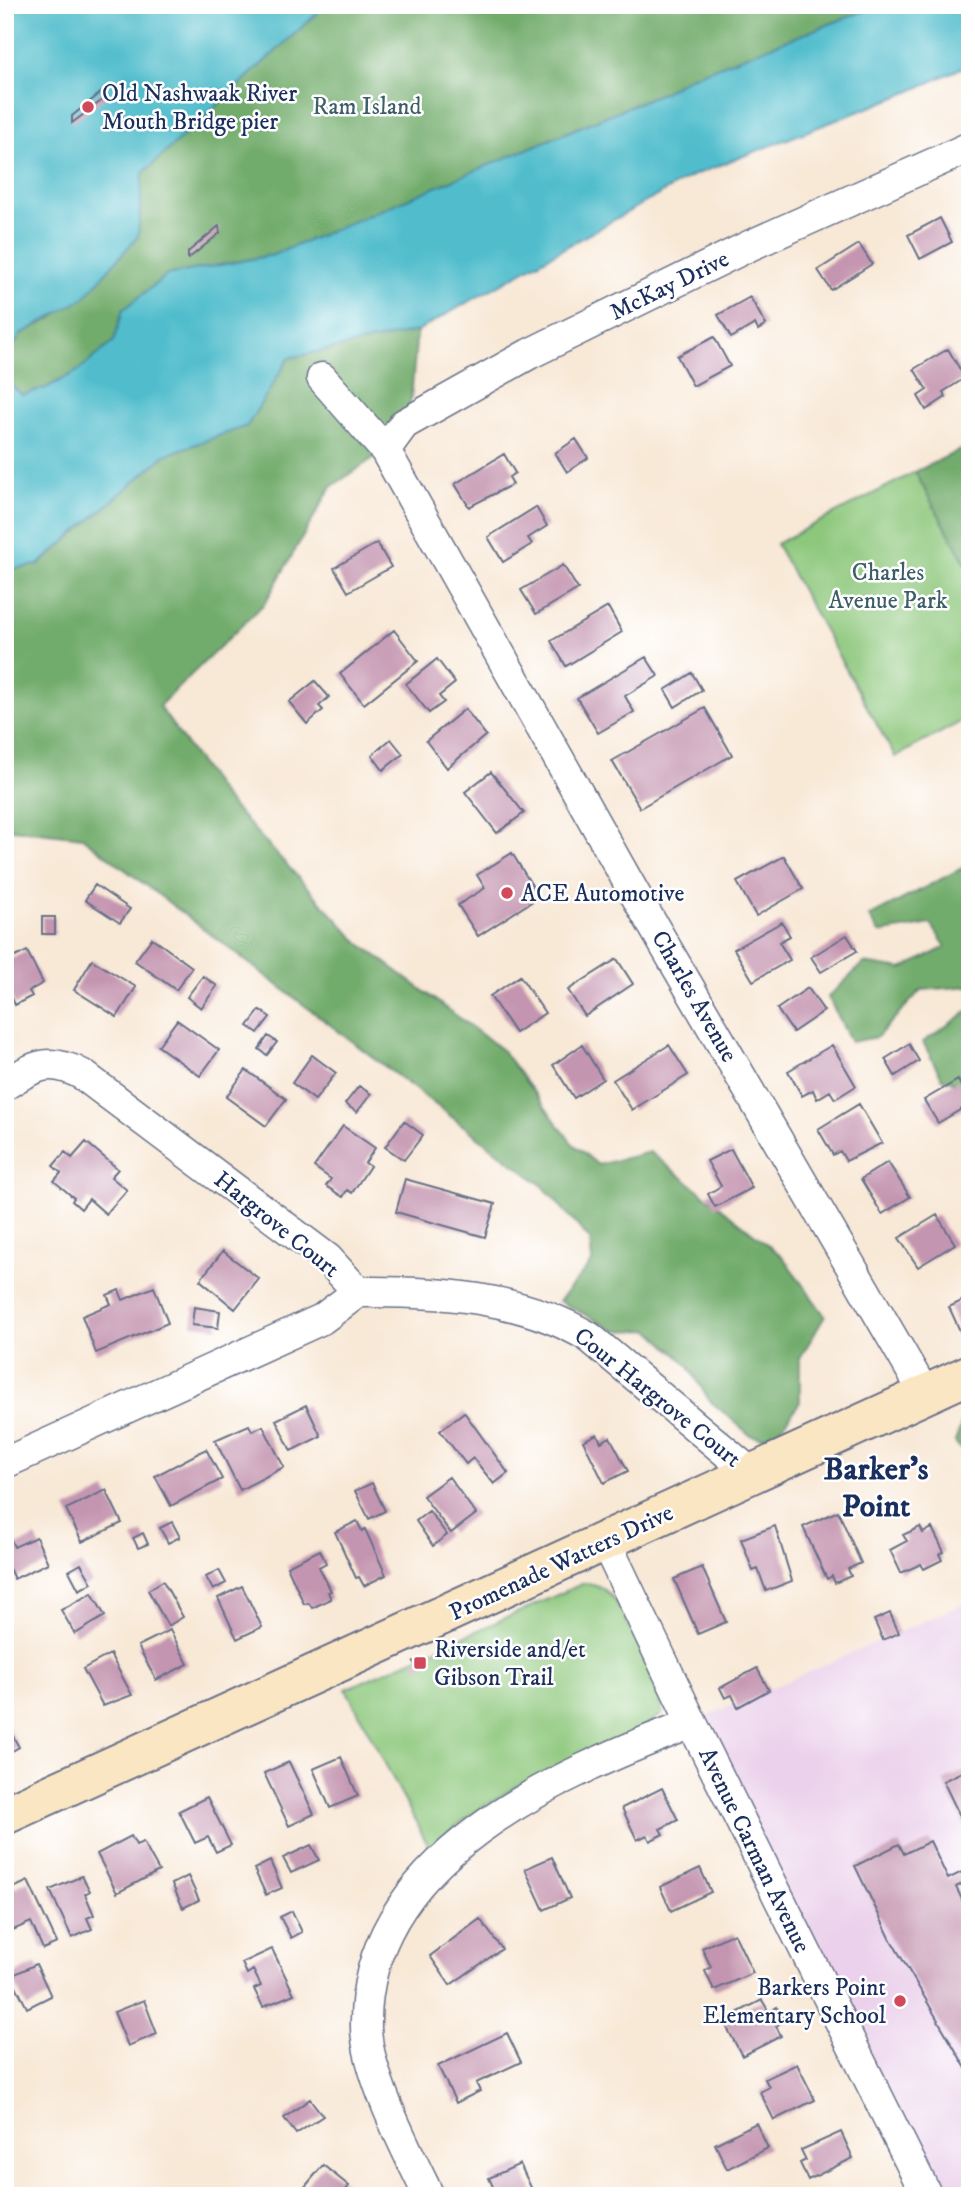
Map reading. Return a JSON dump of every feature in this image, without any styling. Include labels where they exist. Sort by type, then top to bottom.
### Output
[{"type":"main road","name":"Promenade Watters Drive","points":[[5,1815],[970,1374]]},
{"type":"street","name":"McKay Drive","points":[[385,450],[404,424],[529,354],[749,246],[970,146]]},
{"type":"street","name":"Charles Avenue","points":[[322,377],[385,450],[629,884],[925,1394]]},
{"type":"street","name":"Hargrove Court","points":[[5,1086],[41,1065],[63,1065],[83,1075],[328,1259],[358,1292],[322,1319],[5,1463]]},
{"type":"street","name":"Cour Hargrove Court","points":[[358,1292],[431,1291],[534,1312],[564,1322],[589,1337],[751,1474]]},
{"type":"street","name":"Avenue Carman Avenue","points":[[606,1541],[692,1723],[927,2196]]},
{"type":"street","points":[[417,2189],[381,2091],[366,2029],[373,1965],[400,1909],[435,1864],[480,1827],[544,1788],[692,1723]]},
{"type":"shaded area","name":"Barkers Point Elementary School","points":[[970,1601],[970,2196],[927,2196],[692,1723]]},
{"type":"green space","name":"Ram Island","points":[[326,5],[880,5],[690,77],[664,92],[273,255],[167,275],[123,310],[114,341],[78,371],[46,388],[22,395],[7,383],[6,357],[21,334],[53,318],[138,236],[142,174]]},
{"type":"green space","points":[[417,331],[411,399],[404,424],[385,450],[331,487],[265,603],[159,706],[224,797],[358,942],[502,1050],[572,1143],[598,1165],[650,1152],[782,1256],[825,1316],[800,1358],[800,1402],[779,1431],[762,1438],[750,1435],[709,1400],[687,1364],[650,1330],[616,1331],[559,1301],[592,1262],[590,1240],[543,1186],[82,837],[5,828],[5,570],[39,565],[165,455],[247,426],[289,358]]},
{"type":"green space","points":[[970,445],[970,571],[915,472]]},
{"type":"green space","name":"Charles Avenue Park","points":[[915,472],[970,571],[970,717],[895,757],[776,544]]},
{"type":"green space","points":[[970,864],[970,986],[921,990],[877,1037],[851,1042],[828,997],[864,963],[902,969],[946,947],[931,924],[879,933],[869,917]]},
{"type":"green space","points":[[970,1010],[970,1088],[942,1078],[923,1042]]},
{"type":"green space","points":[[970,1417],[970,1459],[955,1442],[962,1422]]},
{"type":"green space","points":[[584,1583],[603,1589],[619,1607],[651,1674],[662,1714],[624,1737],[539,1775],[506,1793],[429,1847],[346,1689]]},
{"type":"water","points":[[5,5],[326,5],[143,173],[138,236],[83,299],[21,334],[7,357],[7,382],[22,395],[46,388],[78,371],[114,341],[123,310],[167,275],[273,255],[664,92],[690,77],[880,5],[970,5],[970,64],[909,92],[692,176],[417,331],[289,358],[247,426],[165,455],[38,565],[5,570]]},
{"type":"building","name":"Old Nashwaak River Mouth Bridge pier","points":[[103,91],[107,94],[105,98],[72,123],[72,116]]},
{"type":"building","points":[[940,218],[952,242],[920,259],[908,235]]},
{"type":"building","points":[[219,226],[220,233],[188,259],[188,252]]},
{"type":"building","points":[[859,244],[872,264],[831,290],[818,270]]},
{"type":"building","points":[[750,297],[766,325],[758,330],[755,324],[731,338],[718,315]]},
{"type":"building","points":[[714,337],[730,366],[693,386],[677,356]]},
{"type":"building","points":[[948,349],[965,378],[943,392],[946,397],[926,410],[918,396],[927,390],[914,369]]},
{"type":"building","points":[[576,439],[588,458],[567,472],[555,453]]},
{"type":"building","points":[[504,454],[515,473],[509,477],[513,484],[469,507],[455,484]]},
{"type":"building","points":[[536,507],[547,526],[528,538],[532,544],[503,562],[488,537]]},
{"type":"building","points":[[377,543],[391,567],[348,592],[334,568]]},
{"type":"building","points":[[563,565],[578,589],[536,614],[521,590]]},
{"type":"building","points":[[608,607],[622,632],[566,666],[551,641]]},
{"type":"building","points":[[394,630],[418,661],[364,704],[340,674]]},
{"type":"building","points":[[646,657],[658,676],[625,696],[634,712],[598,733],[577,698]]},
{"type":"building","points":[[437,659],[455,683],[439,696],[444,702],[429,713],[406,684]]},
{"type":"building","points":[[692,673],[702,690],[675,707],[665,690]]},
{"type":"building","points":[[315,681],[329,697],[319,706],[323,710],[307,724],[289,702]]},
{"type":"building","points":[[705,708],[732,755],[640,808],[612,761]]},
{"type":"building","points":[[465,709],[486,735],[447,768],[426,741]]},
{"type":"building","points":[[391,739],[403,754],[383,770],[372,755]]},
{"type":"building","points":[[491,772],[524,813],[497,833],[465,792]]},
{"type":"building","name":"ACE Automotive","points":[[512,853],[539,897],[478,936],[458,905],[485,888],[477,875]]},
{"type":"building","points":[[784,856],[803,889],[756,916],[737,882]]},
{"type":"building","points":[[95,885],[130,909],[120,923],[85,900]]},
{"type":"building","points":[[42,917],[55,917],[55,934],[42,934]]},
{"type":"building","points":[[782,922],[790,936],[779,942],[790,960],[753,981],[734,949]]},
{"type":"building","points":[[847,935],[857,951],[821,972],[811,957]]},
{"type":"building","points":[[152,938],[192,967],[176,990],[135,961]]},
{"type":"building","points":[[27,951],[43,983],[29,991],[32,996],[15,1005],[12,998],[5,1001],[5,962]]},
{"type":"building","points":[[617,959],[633,984],[585,1016],[568,990]]},
{"type":"building","points":[[92,960],[136,987],[117,1017],[74,990]]},
{"type":"building","points":[[203,976],[217,986],[201,1008],[187,997]]},
{"type":"building","points":[[520,976],[545,1013],[515,1033],[490,996]]},
{"type":"building","points":[[808,988],[824,1011],[793,1032],[777,1009]]},
{"type":"building","points":[[260,1010],[270,1017],[258,1033],[248,1026]]},
{"type":"building","points":[[177,1020],[219,1050],[200,1076],[158,1046]]},
{"type":"building","points":[[268,1036],[277,1042],[267,1055],[259,1049]]},
{"type":"building","points":[[909,1044],[919,1061],[895,1076],[885,1059]]},
{"type":"building","points":[[582,1045],[603,1079],[574,1098],[553,1065]]},
{"type":"building","points":[[669,1045],[688,1075],[632,1110],[613,1080]]},
{"type":"building","points":[[832,1045],[856,1086],[835,1099],[830,1091],[817,1099],[813,1090],[802,1096],[788,1071]]},
{"type":"building","points":[[312,1055],[336,1073],[315,1100],[292,1083]]},
{"type":"building","points":[[246,1070],[286,1099],[266,1126],[226,1097]]},
{"type":"building","points":[[958,1080],[970,1104],[938,1123],[924,1100]]},
{"type":"building","points":[[359,1086],[371,1094],[357,1112],[345,1104]]},
{"type":"building","points":[[859,1104],[882,1143],[846,1161],[840,1151],[833,1155],[818,1129]]},
{"type":"building","points":[[404,1121],[423,1135],[404,1160],[385,1147]]},
{"type":"building","points":[[343,1126],[375,1148],[365,1163],[370,1166],[352,1193],[347,1190],[343,1197],[326,1186],[331,1179],[314,1167]]},
{"type":"building","points":[[86,1142],[118,1169],[111,1177],[127,1190],[106,1214],[89,1199],[81,1209],[72,1201],[74,1198],[54,1181],[61,1173],[53,1166],[65,1152],[72,1158]]},
{"type":"building","points":[[731,1149],[752,1188],[715,1207],[708,1194],[721,1186],[707,1161]]},
{"type":"building","points":[[888,1162],[910,1197],[882,1214],[861,1179]]},
{"type":"building","points":[[405,1179],[495,1204],[485,1237],[396,1212]]},
{"type":"building","points":[[937,1215],[955,1244],[918,1267],[899,1238]]},
{"type":"building","points":[[223,1251],[259,1279],[235,1309],[200,1280]]},
{"type":"building","points":[[154,1287],[168,1323],[96,1353],[82,1316],[111,1304],[107,1295],[119,1290],[123,1300]]},
{"type":"building","points":[[970,1297],[970,1342],[966,1344],[949,1307]]},
{"type":"building","points":[[194,1307],[220,1311],[218,1328],[192,1325]]},
{"type":"building","points":[[306,1405],[321,1436],[291,1451],[276,1420]]},
{"type":"building","points":[[464,1412],[508,1473],[494,1484],[473,1458],[466,1464],[440,1431]]},
{"type":"building","points":[[249,1425],[252,1431],[263,1426],[284,1467],[240,1490],[215,1440]]},
{"type":"building","points":[[597,1434],[601,1442],[610,1437],[628,1471],[604,1483],[583,1441]]},
{"type":"building","points":[[206,1449],[222,1479],[171,1506],[155,1476]]},
{"type":"building","points":[[449,1477],[476,1514],[451,1533],[423,1496]]},
{"type":"building","points":[[372,1483],[385,1511],[369,1519],[355,1491]]},
{"type":"building","points":[[106,1490],[122,1523],[82,1542],[66,1509]]},
{"type":"building","points":[[429,1511],[447,1535],[433,1546],[416,1521]]},
{"type":"building","points":[[838,1511],[861,1563],[848,1569],[851,1576],[835,1583],[832,1576],[827,1579],[803,1527]]},
{"type":"building","points":[[357,1521],[362,1531],[365,1529],[386,1575],[364,1586],[359,1577],[356,1578],[335,1532]]},
{"type":"building","points":[[172,1522],[180,1537],[168,1543],[160,1528]]},
{"type":"building","points":[[775,1526],[792,1581],[766,1591],[758,1569],[753,1571],[741,1539]]},
{"type":"building","points":[[920,1527],[923,1533],[932,1528],[944,1552],[939,1554],[942,1560],[924,1569],[921,1564],[901,1573],[890,1550],[907,1541],[903,1535]]},
{"type":"building","points":[[143,1533],[148,1544],[138,1548],[133,1538]]},
{"type":"building","points":[[36,1537],[48,1563],[14,1579],[5,1560],[5,1541],[10,1538],[14,1547]]},
{"type":"building","points":[[320,1550],[326,1563],[319,1567],[331,1591],[328,1592],[331,1599],[312,1608],[309,1603],[304,1604],[287,1566]]},
{"type":"building","points":[[81,1564],[92,1583],[79,1590],[69,1571]]},
{"type":"building","points":[[702,1567],[726,1622],[698,1634],[674,1579]]},
{"type":"building","points":[[219,1570],[226,1583],[213,1590],[206,1577]]},
{"type":"building","points":[[163,1581],[183,1617],[168,1626],[148,1590]]},
{"type":"building","points":[[242,1586],[262,1627],[237,1639],[218,1598]]},
{"type":"building","points":[[92,1593],[105,1616],[75,1634],[61,1610]]},
{"type":"building","points":[[890,1613],[899,1633],[883,1640],[874,1620]]},
{"type":"building","points":[[170,1630],[188,1664],[156,1680],[138,1646]]},
{"type":"building","points":[[110,1654],[132,1695],[103,1706],[83,1669]]},
{"type":"building","points":[[424,1659],[426,1664],[416,1668],[414,1662]]},
{"type":"building","points":[[757,1668],[769,1690],[738,1707],[732,1695],[725,1698],[720,1688]]},
{"type":"building","points":[[5,1722],[19,1747],[5,1755]]},
{"type":"building","points":[[341,1757],[358,1796],[330,1808],[313,1769]]},
{"type":"building","points":[[289,1762],[314,1814],[289,1826],[264,1773]]},
{"type":"building","points":[[970,1768],[970,1837],[943,1781]]},
{"type":"building","points":[[662,1788],[678,1820],[660,1829],[663,1834],[650,1841],[647,1835],[637,1840],[622,1808]]},
{"type":"building","points":[[207,1797],[231,1845],[216,1852],[208,1837],[195,1843],[179,1811]]},
{"type":"building","points":[[131,1836],[136,1845],[143,1842],[159,1871],[117,1893],[97,1854]]},
{"type":"building","name":"Barkers Point Elementary School","points":[[930,1841],[948,1879],[970,1868],[970,1880],[956,1887],[970,1916],[970,2075],[891,1940],[855,1866],[899,1844],[904,1854]]},
{"type":"building","points":[[311,1845],[319,1860],[291,1873],[283,1858]]},
{"type":"building","points":[[552,1857],[570,1898],[544,1910],[525,1869]]},
{"type":"building","points":[[270,1861],[282,1888],[266,1895],[254,1869]]},
{"type":"building","points":[[700,1868],[711,1892],[671,1911],[660,1887]]},
{"type":"building","points":[[82,1876],[90,1891],[85,1894],[94,1915],[87,1918],[92,1929],[72,1938],[50,1890]]},
{"type":"building","points":[[188,1876],[199,1900],[183,1908],[172,1884]]},
{"type":"building","points":[[28,1881],[57,1943],[43,1949],[31,1922],[13,1930],[5,1914],[5,1892]]},
{"type":"building","points":[[292,1911],[302,1932],[291,1938],[280,1917]]},
{"type":"building","points":[[480,1919],[502,1949],[450,1985],[430,1956]]},
{"type":"building","points":[[734,1933],[753,1973],[714,1990],[705,1971],[711,1967],[702,1948]]},
{"type":"building","points":[[272,1949],[294,1994],[263,2007],[254,1989],[261,1986],[253,1970],[247,1974],[242,1963]]},
{"type":"building","points":[[36,1964],[51,1996],[27,2008],[11,1976]]},
{"type":"building","points":[[144,2000],[157,2034],[128,2046],[114,2012]]},
{"type":"building","points":[[762,2000],[769,2012],[777,2007],[784,2021],[776,2026],[781,2036],[742,2056],[723,2020]]},
{"type":"building","points":[[507,2033],[521,2062],[476,2083],[480,2091],[456,2103],[438,2066]]},
{"type":"building","points":[[797,2064],[815,2100],[774,2120],[760,2092],[769,2087],[765,2079]]},
{"type":"building","points":[[310,2099],[323,2116],[296,2134],[284,2118]]},
{"type":"building","points":[[756,2123],[768,2148],[727,2169],[715,2144]]},
{"type":"building","points":[[841,2132],[853,2158],[808,2180],[800,2163],[806,2160],[801,2150]]},
{"type":"building","points":[[520,2164],[535,2196],[497,2196],[489,2178]]},
{"type":"building","points":[[323,2165],[349,2186],[341,2196],[313,2196],[304,2188]]},
{"type":"place","name":"Old Nashwaak River Mouth Bridge pier","points":[[88,107]]},
{"type":"place","name":"ACE Automotive","points":[[507,893]]},
{"type":"place","name":"Riverside and/et Gibson Trail","points":[[420,1663]]},
{"type":"place","name":"Barkers Point Elementary School","points":[[900,2001]]},
{"type":"district","name":"Barker's Point","points":[[876,1486]]}]
